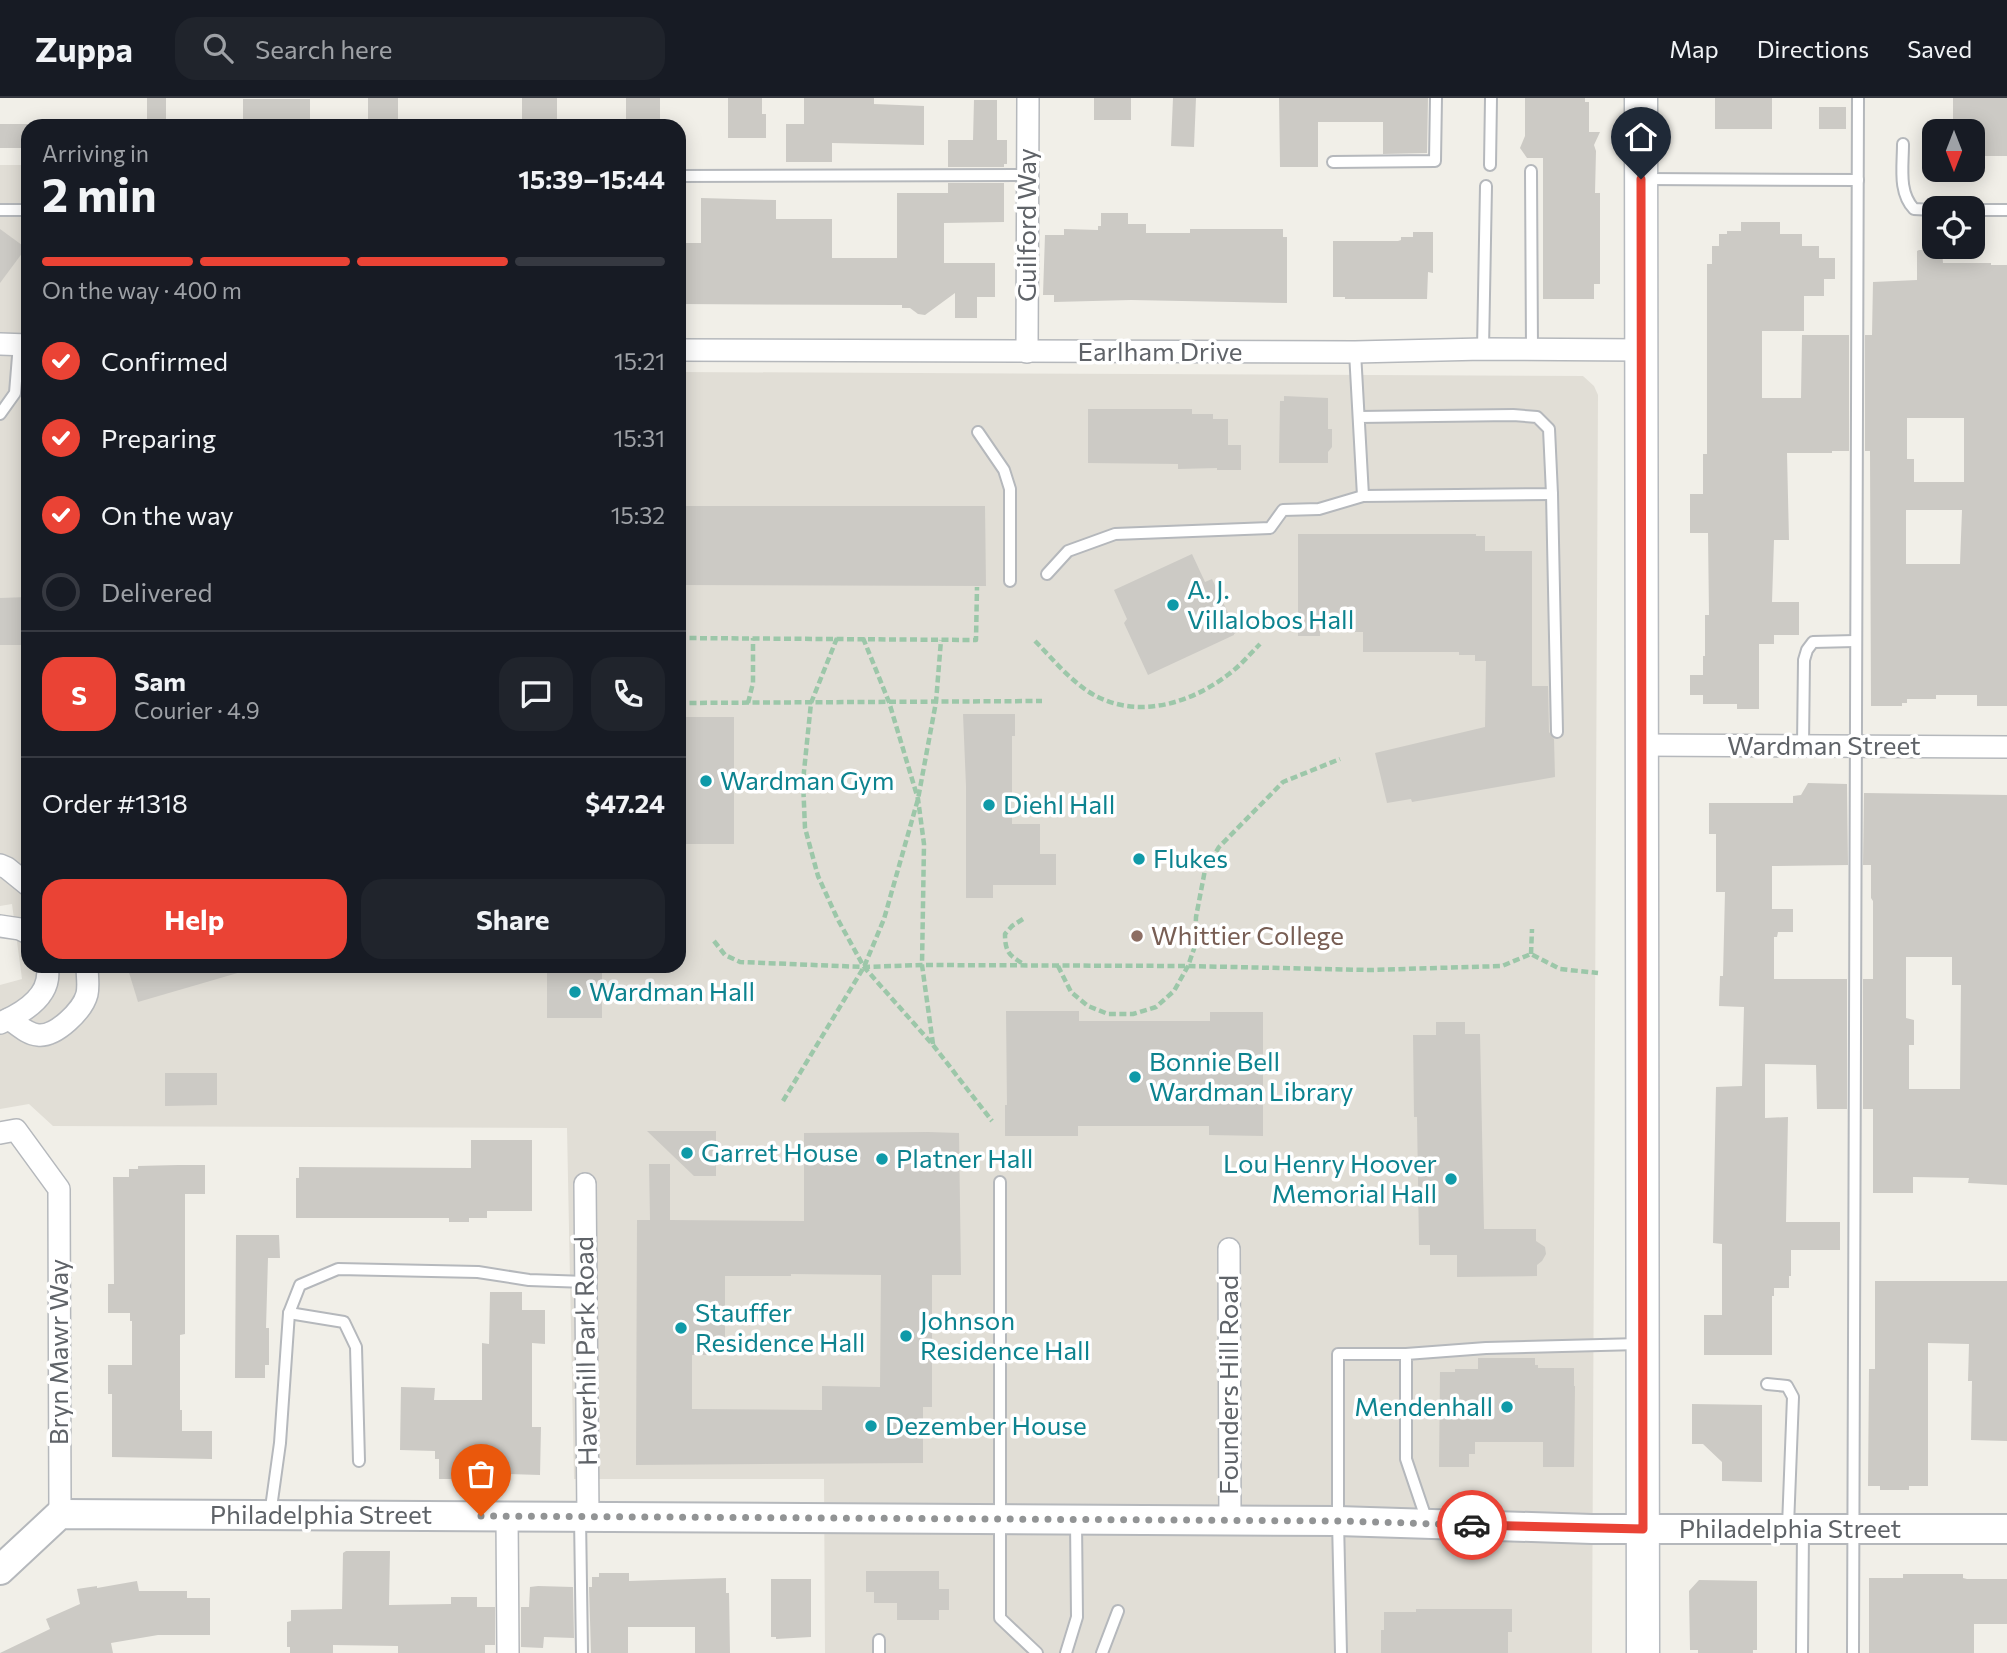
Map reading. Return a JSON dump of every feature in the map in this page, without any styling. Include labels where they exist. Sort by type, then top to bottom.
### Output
[{"type":"main road","points":[[1641,98],[1643,1653]]},
{"type":"street","name":"Guilford Way","points":[[1027,98],[1027,352]]},
{"type":"street","name":"Earlham Drive","points":[[686,350],[1641,350]]},
{"type":"street","name":"Wardman Street","points":[[1642,745],[2007,747]]},
{"type":"street","points":[[0,865],[21,879]]},
{"type":"street","points":[[0,926],[21,930]]},
{"type":"street","points":[[47,973],[46,985],[38,999],[5,1021],[37,1036],[59,1029],[82,1005],[87,994],[87,973]]},
{"type":"street","name":"Bryn Mawr Way","points":[[0,1133],[16,1130],[59,1189],[60,1514]]},
{"type":"street","name":"Haverhill Park Road","points":[[584,1517],[585,1184]]},
{"type":"street","name":"Founders Hill Road","points":[[1229,1249],[1230,1521]]},
{"type":"street","name":"Philadelphia Street","points":[[60,1514],[1338,1521],[1643,1529],[2007,1529]]},
{"type":"street","points":[[0,1570],[60,1514]]},
{"type":"street","points":[[508,1516],[508,1653]]},
{"type":"lane","points":[[1333,162],[1435,161],[1436,98]]},
{"type":"lane","points":[[1490,165],[1491,98]]},
{"type":"lane","points":[[1853,1653],[1858,98]]},
{"type":"lane","points":[[1903,144],[1903,191],[1914,209],[1922,209]]},
{"type":"lane","points":[[1531,171],[1532,350]]},
{"type":"lane","points":[[686,176],[1027,175]]},
{"type":"lane","points":[[1641,179],[1857,180]]},
{"type":"lane","points":[[1483,349],[1486,187]]},
{"type":"lane","points":[[0,210],[21,210]]},
{"type":"lane","points":[[1985,210],[2007,210]]},
{"type":"lane","points":[[0,414],[15,393],[16,345]]},
{"type":"lane","points":[[1355,352],[1363,496]]},
{"type":"lane","points":[[1359,417],[1513,415],[1537,417],[1549,429],[1557,732]]},
{"type":"lane","points":[[978,432],[1004,470],[1010,489],[1010,581]]},
{"type":"lane","points":[[1048,574],[1068,551],[1115,534],[1270,528],[1283,510],[1319,509],[1363,496],[1552,494]]},
{"type":"lane","points":[[1803,746],[1804,660],[1807,650],[1813,642],[1855,641]]},
{"type":"lane","points":[[1000,1182],[1000,1618],[1037,1653]]},
{"type":"lane","points":[[270,1515],[280,1443],[289,1313],[300,1285],[338,1269],[478,1272],[529,1280],[586,1282]]},
{"type":"lane","points":[[289,1313],[344,1322],[356,1347],[359,1461]]},
{"type":"lane","points":[[1340,1653],[1338,1354],[1406,1354],[1486,1348],[1643,1343]]},
{"type":"lane","points":[[1406,1354],[1406,1459],[1428,1524]]},
{"type":"lane","points":[[1767,1384],[1787,1387],[1793,1397],[1795,1529],[1802,1653]]},
{"type":"lane","points":[[582,1653],[584,1517]]},
{"type":"lane","points":[[1066,1653],[1076,1617],[1076,1520]]},
{"type":"lane","points":[[1102,1653],[1118,1611]]},
{"type":"lane","points":[[879,1640],[879,1653]]},
{"type":"path","points":[[686,638],[976,640],[977,587]]},
{"type":"path","points":[[748,703],[753,683],[753,638]]},
{"type":"path","points":[[837,638],[811,703],[803,781],[805,828],[818,876],[864,967],[933,1045],[992,1121]]},
{"type":"path","points":[[863,638],[889,702],[918,799],[924,844],[922,965],[933,1045]]},
{"type":"path","points":[[783,1101],[864,967],[884,919],[918,799],[936,702],[941,640]]},
{"type":"path","points":[[1035,641],[1078,685],[1107,701],[1140,708],[1169,705],[1195,694],[1229,674],[1260,644]]},
{"type":"path","points":[[686,703],[1042,701]]},
{"type":"path","points":[[1058,965],[1071,992],[1088,1006],[1108,1014],[1133,1014],[1156,1007],[1174,991],[1188,966],[1195,946],[1196,917],[1205,870],[1219,847],[1283,782],[1340,760]]},
{"type":"path","points":[[1023,919],[1005,934],[1005,946],[1011,957],[1026,966]]},
{"type":"path","points":[[1531,954],[1532,929]]},
{"type":"path","points":[[714,941],[725,955],[740,962],[864,967],[1058,965],[1370,970],[1502,966],[1531,954],[1560,969],[1598,973]]},
{"type":"shaded area","name":"Whittier College","points":[[0,165],[21,165],[21,972],[12,904],[0,906]]},
{"type":"shaded area","name":"Whittier College","points":[[686,372],[1583,376],[1594,386],[1598,395],[1592,1653],[825,1653],[824,1479],[574,1479],[567,1128],[53,1126],[29,1104],[0,1109],[0,985],[22,979],[21,973],[686,973]]},
{"type":"building","points":[[147,98],[166,98],[166,119],[147,119]]},
{"type":"building","points":[[368,98],[398,98],[398,119],[368,119]]},
{"type":"building","points":[[522,98],[557,98],[557,119],[522,119]]},
{"type":"building","points":[[626,98],[660,98],[660,119],[626,119]]},
{"type":"building","points":[[728,98],[762,98],[762,114],[766,114],[766,138],[728,138]]},
{"type":"building","points":[[804,98],[874,98],[874,104],[924,106],[924,145],[832,143],[832,162],[786,162],[786,124],[804,124]]},
{"type":"building","points":[[1094,98],[1131,98],[1131,120],[1094,120]]},
{"type":"building","points":[[1173,98],[1196,98],[1194,147],[1171,146]]},
{"type":"building","points":[[1279,98],[1428,98],[1427,153],[1383,154],[1383,122],[1318,122],[1318,167],[1280,167]]},
{"type":"building","points":[[1525,98],[1585,98],[1585,102],[1589,102],[1589,132],[1600,132],[1594,145],[1595,193],[1600,193],[1600,284],[1594,284],[1594,299],[1543,299],[1543,158],[1527,158],[1520,148],[1525,136]]},
{"type":"building","points":[[1715,98],[1772,98],[1772,129],[1715,129]]},
{"type":"building","points":[[1953,98],[2007,98],[2007,156],[1985,156],[1985,119],[1953,119]]},
{"type":"building","points":[[243,99],[310,99],[310,119],[243,119]]},
{"type":"building","points":[[974,100],[997,100],[997,140],[1007,140],[1007,164],[1004,164],[1004,167],[948,167],[948,140],[973,140]]},
{"type":"building","points":[[1819,107],[1846,107],[1846,129],[1819,129]]},
{"type":"building","points":[[0,124],[21,124],[21,148],[0,148]]},
{"type":"building","points":[[948,183],[1004,183],[1004,222],[944,223],[944,263],[995,263],[995,297],[977,297],[977,318],[955,318],[955,293],[925,315],[910,308],[902,308],[902,305],[686,304],[686,243],[701,243],[701,198],[776,200],[776,219],[832,219],[832,258],[897,258],[897,193],[948,193]]},
{"type":"building","points":[[1101,213],[1128,213],[1128,224],[1146,224],[1146,233],[1190,233],[1190,229],[1283,229],[1283,237],[1287,237],[1287,303],[1131,300],[1054,302],[1054,295],[1043,295],[1045,235],[1064,235],[1064,229],[1098,230],[1098,226],[1101,226]]},
{"type":"building","points":[[1741,222],[1780,222],[1780,234],[1802,234],[1802,246],[1819,246],[1819,258],[1835,258],[1835,279],[1824,279],[1824,296],[1804,296],[1804,331],[1762,331],[1762,398],[1801,398],[1802,335],[1849,335],[1849,451],[1787,453],[1789,540],[1774,540],[1772,602],[1799,602],[1799,635],[1774,635],[1774,644],[1759,644],[1759,709],[1737,709],[1737,704],[1703,704],[1703,695],[1690,695],[1690,675],[1703,675],[1705,615],[1709,615],[1708,533],[1690,533],[1690,494],[1703,494],[1703,454],[1707,454],[1707,264],[1712,264],[1712,246],[1719,246],[1719,234],[1741,231]]},
{"type":"building","points":[[0,229],[21,244],[21,255],[0,283]]},
{"type":"building","points":[[1413,232],[1433,232],[1433,273],[1428,272],[1427,299],[1333,297],[1333,241],[1398,241],[1401,237],[1413,237]]},
{"type":"building","points":[[1919,250],[1922,250],[1922,259],[1943,259],[1943,263],[2007,265],[2007,706],[1977,706],[1977,695],[1936,695],[1936,699],[1907,699],[1907,703],[1902,703],[1902,706],[1871,706],[1870,451],[1865,451],[1865,335],[1872,335],[1873,282],[1917,280]],"holes":[[[1907,418],[1964,418],[1964,482],[1914,482],[1914,459],[1907,459]],[[1906,510],[1962,510],[1960,564],[1906,564]]]},
{"type":"building","points":[[1284,396],[1328,398],[1328,429],[1332,429],[1332,447],[1328,452],[1328,463],[1279,463],[1280,401],[1284,401]]},
{"type":"building","points":[[1088,409],[1192,409],[1192,414],[1213,414],[1213,419],[1228,419],[1228,445],[1241,445],[1241,470],[1178,469],[1178,464],[1088,463]]},
{"type":"building","points":[[686,506],[985,506],[986,586],[686,585]]},
{"type":"building","points":[[1298,534],[1476,534],[1485,536],[1485,551],[1532,551],[1532,686],[1548,686],[1549,732],[1554,739],[1555,777],[1412,802],[1411,799],[1387,803],[1375,753],[1485,727],[1486,661],[1475,661],[1475,655],[1459,655],[1459,652],[1363,652],[1363,632],[1320,632],[1320,636],[1298,636]]},
{"type":"building","name":"A. J. Villalobos Hall","points":[[1192,554],[1205,582],[1212,579],[1237,632],[1148,675],[1124,623],[1127,619],[1114,590]]},
{"type":"building","points":[[21,597],[21,645],[0,645],[0,598]]},
{"type":"building","name":"Diehl Hall","points":[[963,714],[1015,714],[1015,736],[1012,736],[1012,824],[1040,824],[1040,854],[1056,854],[1056,885],[993,885],[993,898],[966,898]]},
{"type":"building","name":"Wardman Gym","points":[[686,717],[734,717],[734,844],[686,844]]},
{"type":"building","points":[[1808,783],[1847,784],[1848,865],[1772,866],[1772,909],[1793,909],[1793,932],[1778,932],[1777,937],[1774,937],[1774,979],[1847,979],[1847,1109],[1817,1109],[1816,1065],[1765,1064],[1765,1118],[1788,1117],[1786,1222],[1840,1222],[1840,1250],[1791,1250],[1789,1288],[1774,1288],[1772,1296],[1772,1355],[1704,1355],[1704,1315],[1722,1315],[1722,1244],[1713,1243],[1716,1087],[1742,1086],[1744,1007],[1719,1006],[1720,976],[1723,976],[1725,892],[1716,892],[1716,834],[1709,834],[1709,803],[1793,803],[1793,796],[1801,795]]},
{"type":"building","points":[[1864,793],[2007,795],[2007,1185],[1968,1183],[1969,1178],[1913,1177],[1913,1193],[1873,1193],[1873,1109],[1863,1109],[1863,979],[1873,979],[1873,901],[1871,865],[1863,865]],"holes":[[[1906,957],[1952,957],[1952,985],[1961,985],[1960,1089],[1909,1089],[1909,1045],[1914,1045],[1914,1020],[1906,1018]]]},
{"type":"building","points":[[129,973],[238,973],[138,1002]]},
{"type":"building","name":"Wardman Hall","points":[[547,973],[602,973],[602,1018],[547,1018]]},
{"type":"building","name":"Bonnie Bell Wardman Library","points":[[1006,1011],[1079,1011],[1079,1021],[1210,1021],[1210,1012],[1263,1012],[1263,1136],[1209,1135],[1209,1126],[1078,1126],[1078,1136],[1005,1136]]},
{"type":"building","name":"Lou Henry Hoover Memorial Hall","points":[[1436,1022],[1465,1022],[1465,1034],[1480,1034],[1484,1229],[1536,1229],[1536,1241],[1545,1247],[1546,1254],[1537,1265],[1537,1276],[1457,1277],[1457,1255],[1430,1255],[1430,1245],[1419,1245],[1413,1035],[1436,1035]]},
{"type":"building","points":[[165,1073],[217,1073],[217,1105],[165,1106]]},
{"type":"building","name":"Garret House","points":[[647,1131],[716,1131],[716,1176],[694,1176]]},
{"type":"building","points":[[804,1133],[959,1133],[961,1275],[932,1275],[932,1407],[923,1407],[923,1463],[636,1465],[637,1220],[650,1220],[649,1164],[670,1164],[670,1220],[804,1221]],"holes":[[[881,1275],[880,1387],[822,1386],[822,1410],[692,1409],[692,1355],[725,1355],[725,1276]]]},
{"type":"building","points":[[471,1140],[532,1140],[532,1211],[487,1211],[487,1218],[469,1218],[469,1222],[449,1222],[449,1218],[296,1218],[296,1178],[299,1178],[299,1167],[471,1168]]},
{"type":"building","points":[[205,1165],[205,1194],[185,1194],[185,1334],[180,1335],[180,1410],[182,1431],[212,1431],[212,1459],[112,1457],[112,1394],[108,1394],[108,1365],[132,1365],[130,1313],[108,1313],[108,1284],[114,1284],[113,1177],[129,1177],[129,1169],[138,1169],[138,1166]]},
{"type":"building","points":[[236,1235],[279,1235],[280,1258],[268,1258],[266,1328],[269,1328],[269,1365],[265,1365],[265,1378],[235,1378]]},
{"type":"building","points":[[1875,1281],[2007,1281],[2007,1441],[1971,1440],[1972,1381],[1968,1381],[1969,1344],[1928,1343],[1928,1486],[1909,1486],[1909,1490],[1880,1490],[1880,1486],[1868,1486],[1869,1369],[1875,1369]]},
{"type":"building","points":[[490,1292],[522,1292],[522,1310],[545,1310],[545,1344],[532,1343],[532,1427],[541,1427],[540,1475],[504,1474],[503,1482],[439,1479],[439,1459],[435,1459],[435,1451],[400,1450],[401,1387],[435,1388],[434,1400],[482,1400],[482,1343],[489,1344]]},
{"type":"building","name":"Mendenhall","points":[[1478,1358],[1535,1358],[1538,1368],[1574,1368],[1574,1467],[1543,1467],[1543,1442],[1475,1442],[1475,1454],[1469,1454],[1469,1467],[1439,1467],[1440,1372],[1478,1369]]},
{"type":"building","points":[[1692,1404],[1762,1405],[1762,1482],[1722,1481],[1722,1462],[1703,1444],[1692,1444]]},
{"type":"building","points":[[390,1551],[389,1605],[451,1604],[451,1597],[477,1597],[477,1607],[495,1607],[495,1645],[485,1645],[485,1653],[398,1653],[398,1646],[333,1645],[333,1653],[290,1653],[290,1647],[287,1647],[287,1622],[291,1621],[291,1610],[342,1609],[343,1553]]},
{"type":"building","points":[[866,1571],[939,1571],[939,1589],[949,1589],[949,1610],[939,1610],[939,1620],[897,1620],[897,1603],[874,1603],[874,1592],[866,1592]]},
{"type":"building","points":[[599,1573],[629,1573],[629,1581],[726,1578],[726,1593],[729,1593],[730,1653],[695,1653],[695,1627],[628,1627],[628,1653],[591,1653],[589,1587],[592,1587],[592,1577],[599,1577]]},
{"type":"building","points":[[1903,1574],[1963,1574],[1963,1578],[1967,1579],[2007,1579],[2007,1624],[1974,1624],[1974,1653],[1869,1653],[1869,1578],[1903,1578]]},
{"type":"building","points":[[771,1579],[811,1579],[811,1637],[771,1637]]},
{"type":"building","points":[[1699,1580],[1757,1581],[1757,1650],[1753,1650],[1753,1653],[1698,1653],[1698,1650],[1690,1650],[1689,1591]]},
{"type":"building","points":[[137,1581],[139,1591],[187,1591],[187,1598],[210,1598],[210,1635],[158,1635],[111,1643],[113,1653],[0,1653],[50,1629],[46,1619],[80,1604],[77,1589]]},
{"type":"building","points":[[530,1587],[573,1587],[574,1638],[544,1637],[543,1648],[521,1647],[521,1607],[529,1607]]},
{"type":"building","points":[[1416,1609],[1512,1609],[1508,1653],[1381,1653],[1384,1612],[1416,1612]]},
{"type":"way so far","points":[[481,1516],[1338,1521],[1472,1525]]},
{"type":"place","name":"A. J. Villalobos Hall","points":[[1173,605]]},
{"type":"place","name":"Wardman Gym","points":[[706,781]]},
{"type":"place","name":"Diehl Hall","points":[[989,805]]},
{"type":"place","name":"Flukes","points":[[1139,859]]},
{"type":"place","name":"Whittier College","points":[[1137,936]]},
{"type":"place","name":"Wardman Hall","points":[[575,992]]},
{"type":"place","name":"Bonnie Bell Wardman Library","points":[[1135,1077]]},
{"type":"place","name":"Garret House","points":[[687,1153]]},
{"type":"place","name":"Platner Hall","points":[[882,1159]]},
{"type":"place","name":"Lou Henry Hoover Memorial Hall","points":[[1451,1179]]},
{"type":"place","name":"Stauffer Residence Hall","points":[[681,1328]]},
{"type":"place","name":"Johnson Residence Hall","points":[[906,1336]]},
{"type":"place","name":"Mendenhall","points":[[1507,1407]]},
{"type":"place","name":"Dezember House","points":[[871,1426]]},
{"type":"route","points":[[1472,1525],[1643,1529],[1641,179]]}]
